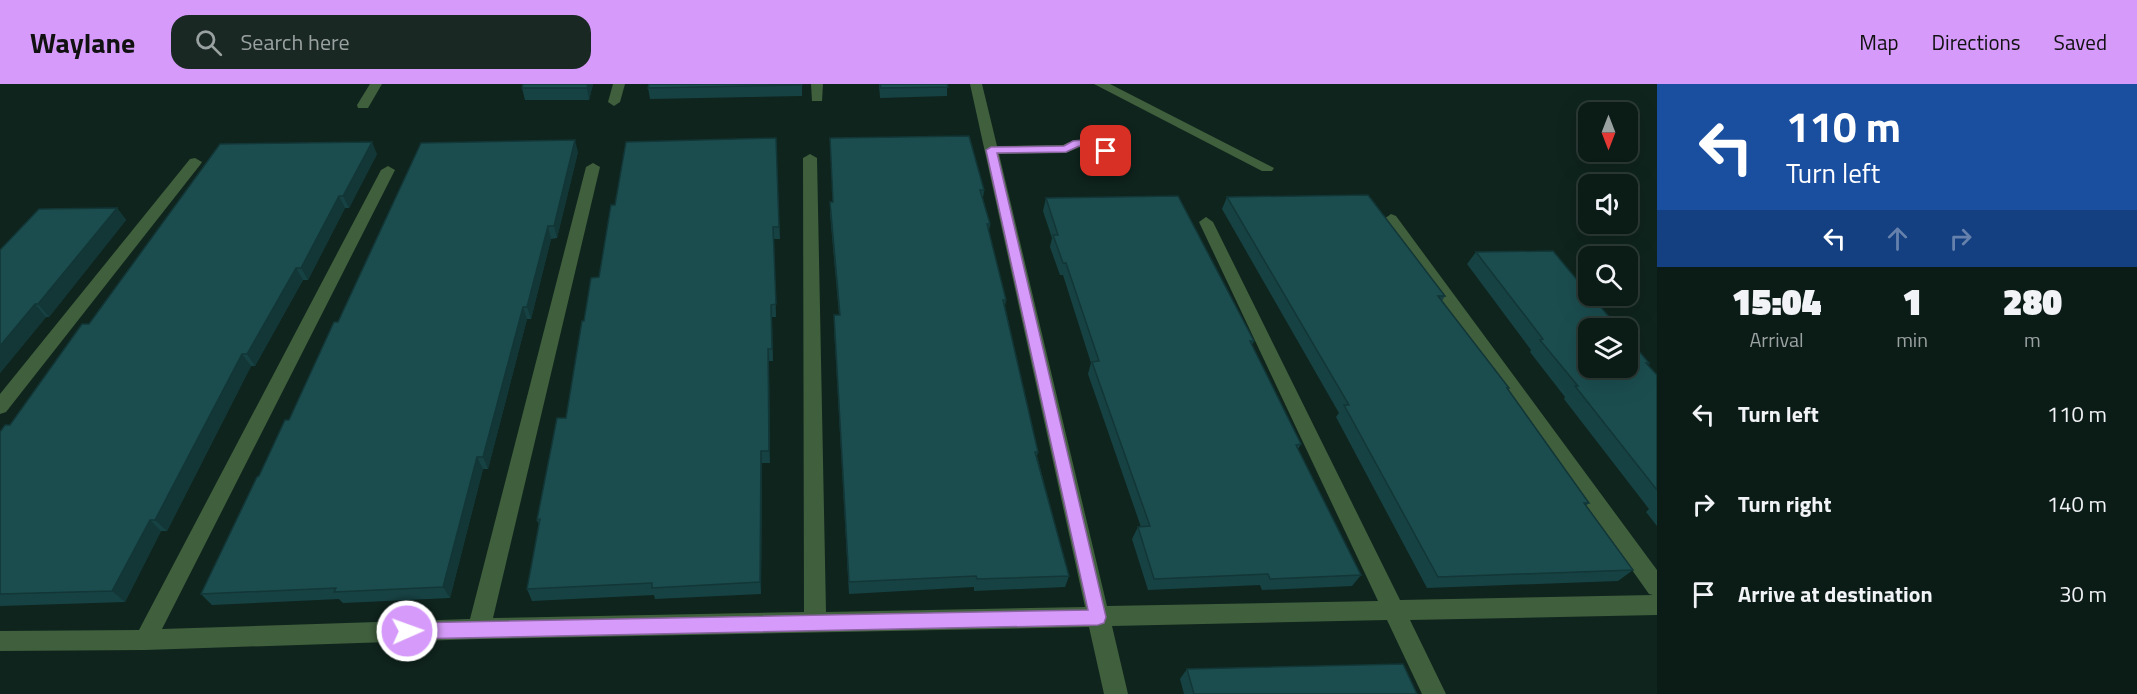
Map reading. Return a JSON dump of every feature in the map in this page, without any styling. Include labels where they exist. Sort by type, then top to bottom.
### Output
[{"type":"street","points":[[363,105],[376,84]]},
{"type":"street","points":[[614,102],[619,84]]},
{"type":"street","points":[[817,84],[817,98]]},
{"type":"street","points":[[976,84],[1116,694]]},
{"type":"street","points":[[1100,84],[1267,168]]},
{"type":"street","points":[[991,150],[1066,149],[1077,143],[1083,143],[1106,151]]},
{"type":"street","points":[[810,158],[815,623]]},
{"type":"street","points":[[0,407],[195,162]]},
{"type":"street","points":[[478,629],[593,167]]},
{"type":"street","points":[[145,640],[388,170]]},
{"type":"street","points":[[1391,219],[1657,587]]},
{"type":"street","points":[[1206,222],[1434,694]]},
{"type":"street","points":[[0,641],[145,640],[478,629],[1657,605]]},
{"type":"building","points":[[523,84],[588,84],[587,88],[522,88]]},
{"type":"building","points":[[649,84],[802,84],[802,85],[648,88]]},
{"type":"building","points":[[880,84],[947,84],[948,87],[881,88]]},
{"type":"building","points":[[969,136],[984,190],[980,190],[990,224],[987,224],[1006,300],[1003,300],[1038,452],[1035,452],[1069,576],[977,579],[976,576],[849,582],[834,315],[840,315],[830,202],[833,202],[830,138]]},
{"type":"building","points":[[776,138],[779,227],[773,227],[776,304],[771,305],[772,349],[768,349],[769,451],[761,451],[760,582],[652,588],[652,583],[527,589],[540,519],[537,520],[557,418],[566,418],[591,278],[599,277],[611,205],[615,205],[626,142]]},
{"type":"building","points":[[575,140],[554,226],[548,226],[527,307],[523,307],[483,457],[477,457],[443,587],[334,592],[336,588],[201,594],[285,420],[289,420],[334,322],[338,322],[421,143]]},
{"type":"building","points":[[372,142],[343,196],[339,196],[301,268],[296,268],[247,354],[242,354],[155,520],[150,520],[112,591],[0,594],[0,432],[5,425],[10,425],[82,324],[89,324],[220,144]]},
{"type":"building","points":[[1368,195],[1445,296],[1438,296],[1509,388],[1507,388],[1589,503],[1584,503],[1633,570],[1438,577],[1344,405],[1349,405],[1227,197]]},
{"type":"building","points":[[1178,196],[1254,341],[1250,341],[1301,444],[1296,445],[1361,575],[1270,579],[1268,574],[1154,579],[1138,527],[1150,526],[1092,362],[1099,361],[1066,263],[1063,263],[1053,235],[1058,235],[1046,198]]},
{"type":"building","points":[[117,208],[38,304],[35,304],[0,346],[0,250],[39,209]]},
{"type":"building","points":[[1553,251],[1578,281],[1578,306],[1600,306],[1610,318],[1578,318],[1578,378],[1638,378],[1638,350],[1649,363],[1646,363],[1657,375],[1657,490],[1540,340],[1543,339],[1476,252]]},
{"type":"building","points":[[1403,664],[1417,694],[1194,694],[1187,669]]},
{"type":"route","points":[[407,631],[1098,617],[991,150],[1066,149],[1077,143],[1083,143],[1106,151]]}]
